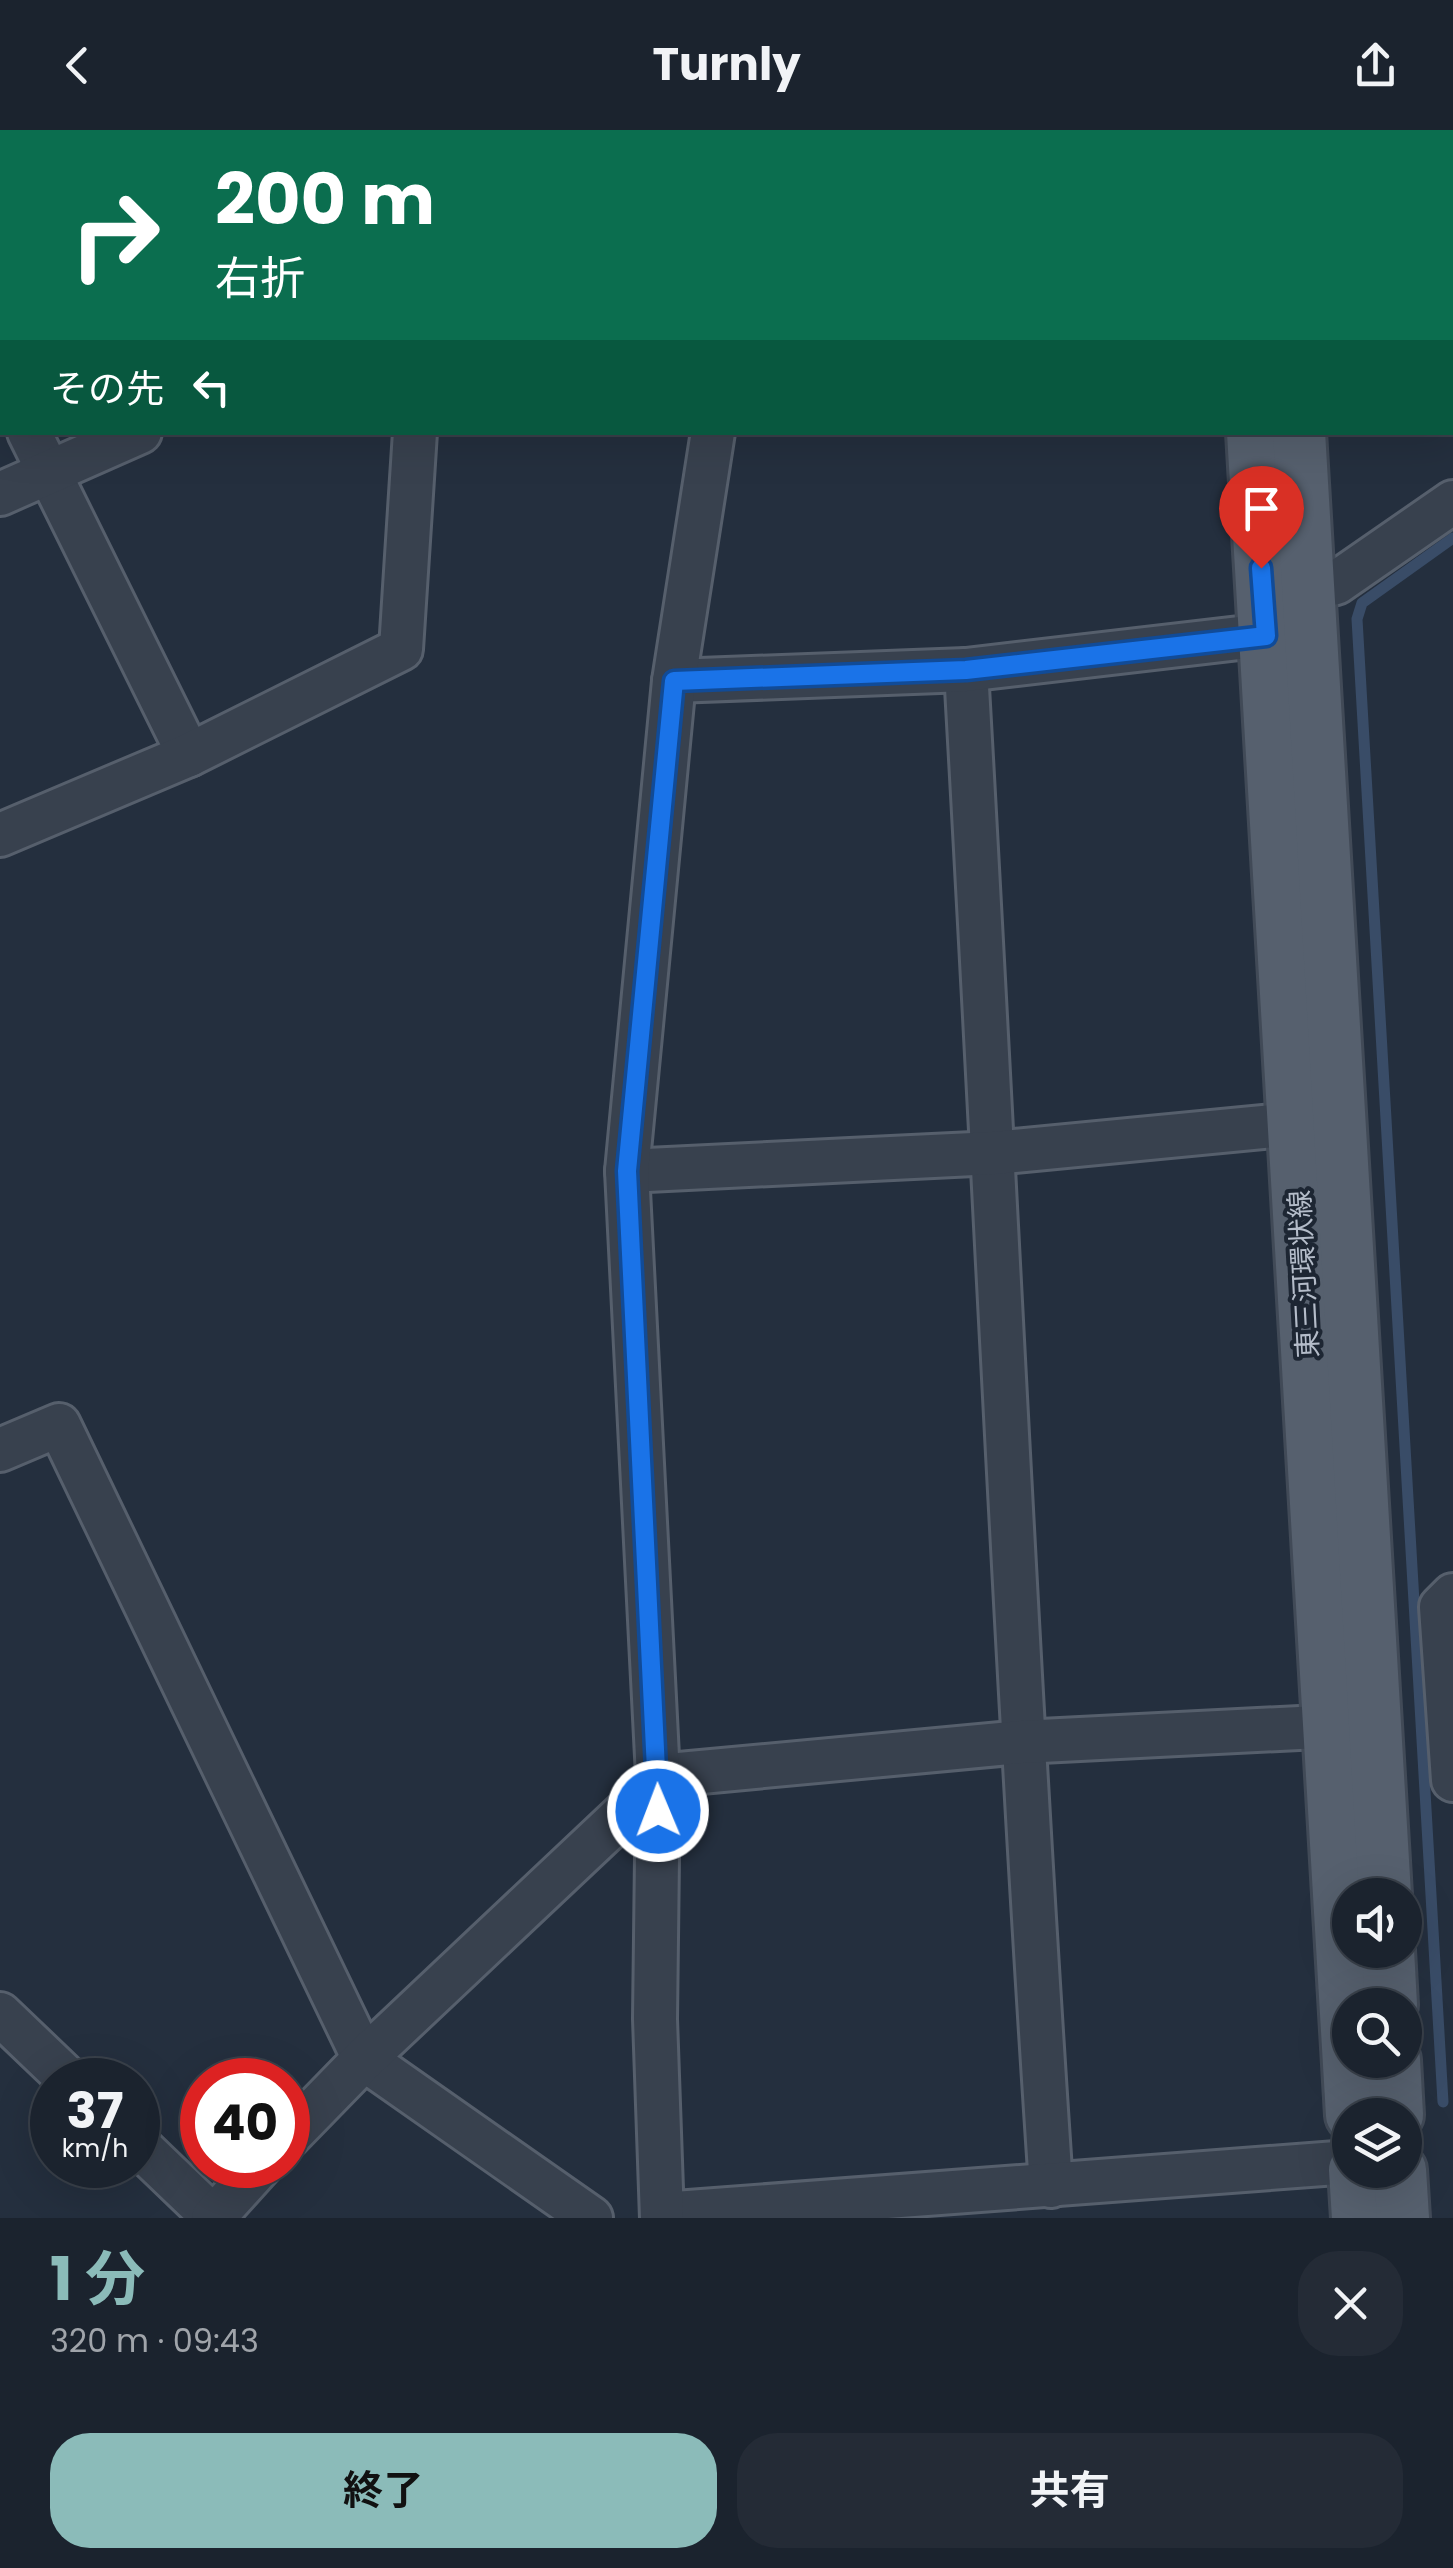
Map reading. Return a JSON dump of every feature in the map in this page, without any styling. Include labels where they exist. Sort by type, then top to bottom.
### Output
[{"type":"main road","name":"東三河環状線","points":[[1253,435],[1295,1124],[1354,1726],[1383,1878]]},
{"type":"main road","name":"東三河環状線","points":[[1299,435],[1354,1726],[1352,2098]]},
{"type":"main road","points":[[1356,2188],[1358,2218]]},
{"type":"main road","points":[[1401,2188],[1403,2218]]},
{"type":"street","points":[[30,435],[189,755]]},
{"type":"street","points":[[0,494],[133,435]]},
{"type":"street","points":[[0,835],[189,755],[401,650],[415,435]]},
{"type":"street","points":[[713,435],[674,681],[627,1171],[658,1776],[656,2019],[662,2216],[1332,2163]]},
{"type":"street","points":[[1306,588],[1336,583],[1453,502]]},
{"type":"street","points":[[674,681],[966,670],[1266,636]]},
{"type":"street","points":[[966,670],[994,1153],[1021,1742],[1051,2186]]},
{"type":"street","points":[[627,1171],[994,1153],[1295,1124]]},
{"type":"street","points":[[0,1450],[59,1425],[364,2059],[591,2218]]},
{"type":"street","points":[[1453,1595],[1441,1608],[1453,1780]]},
{"type":"street","points":[[310,2115],[364,2059],[614,1824],[658,1776],[1021,1742],[1354,1726]]},
{"type":"street","points":[[0,2014],[46,2058]]},
{"type":"street","points":[[160,2166],[214,2218],[241,2188]]},
{"type":"waterway","points":[[1443,2102],[1357,619],[1362,603],[1453,538]]},
{"type":"route","points":[[658,1811],[627,1171],[674,681],[966,670],[1266,636],[1261,568]]}]
